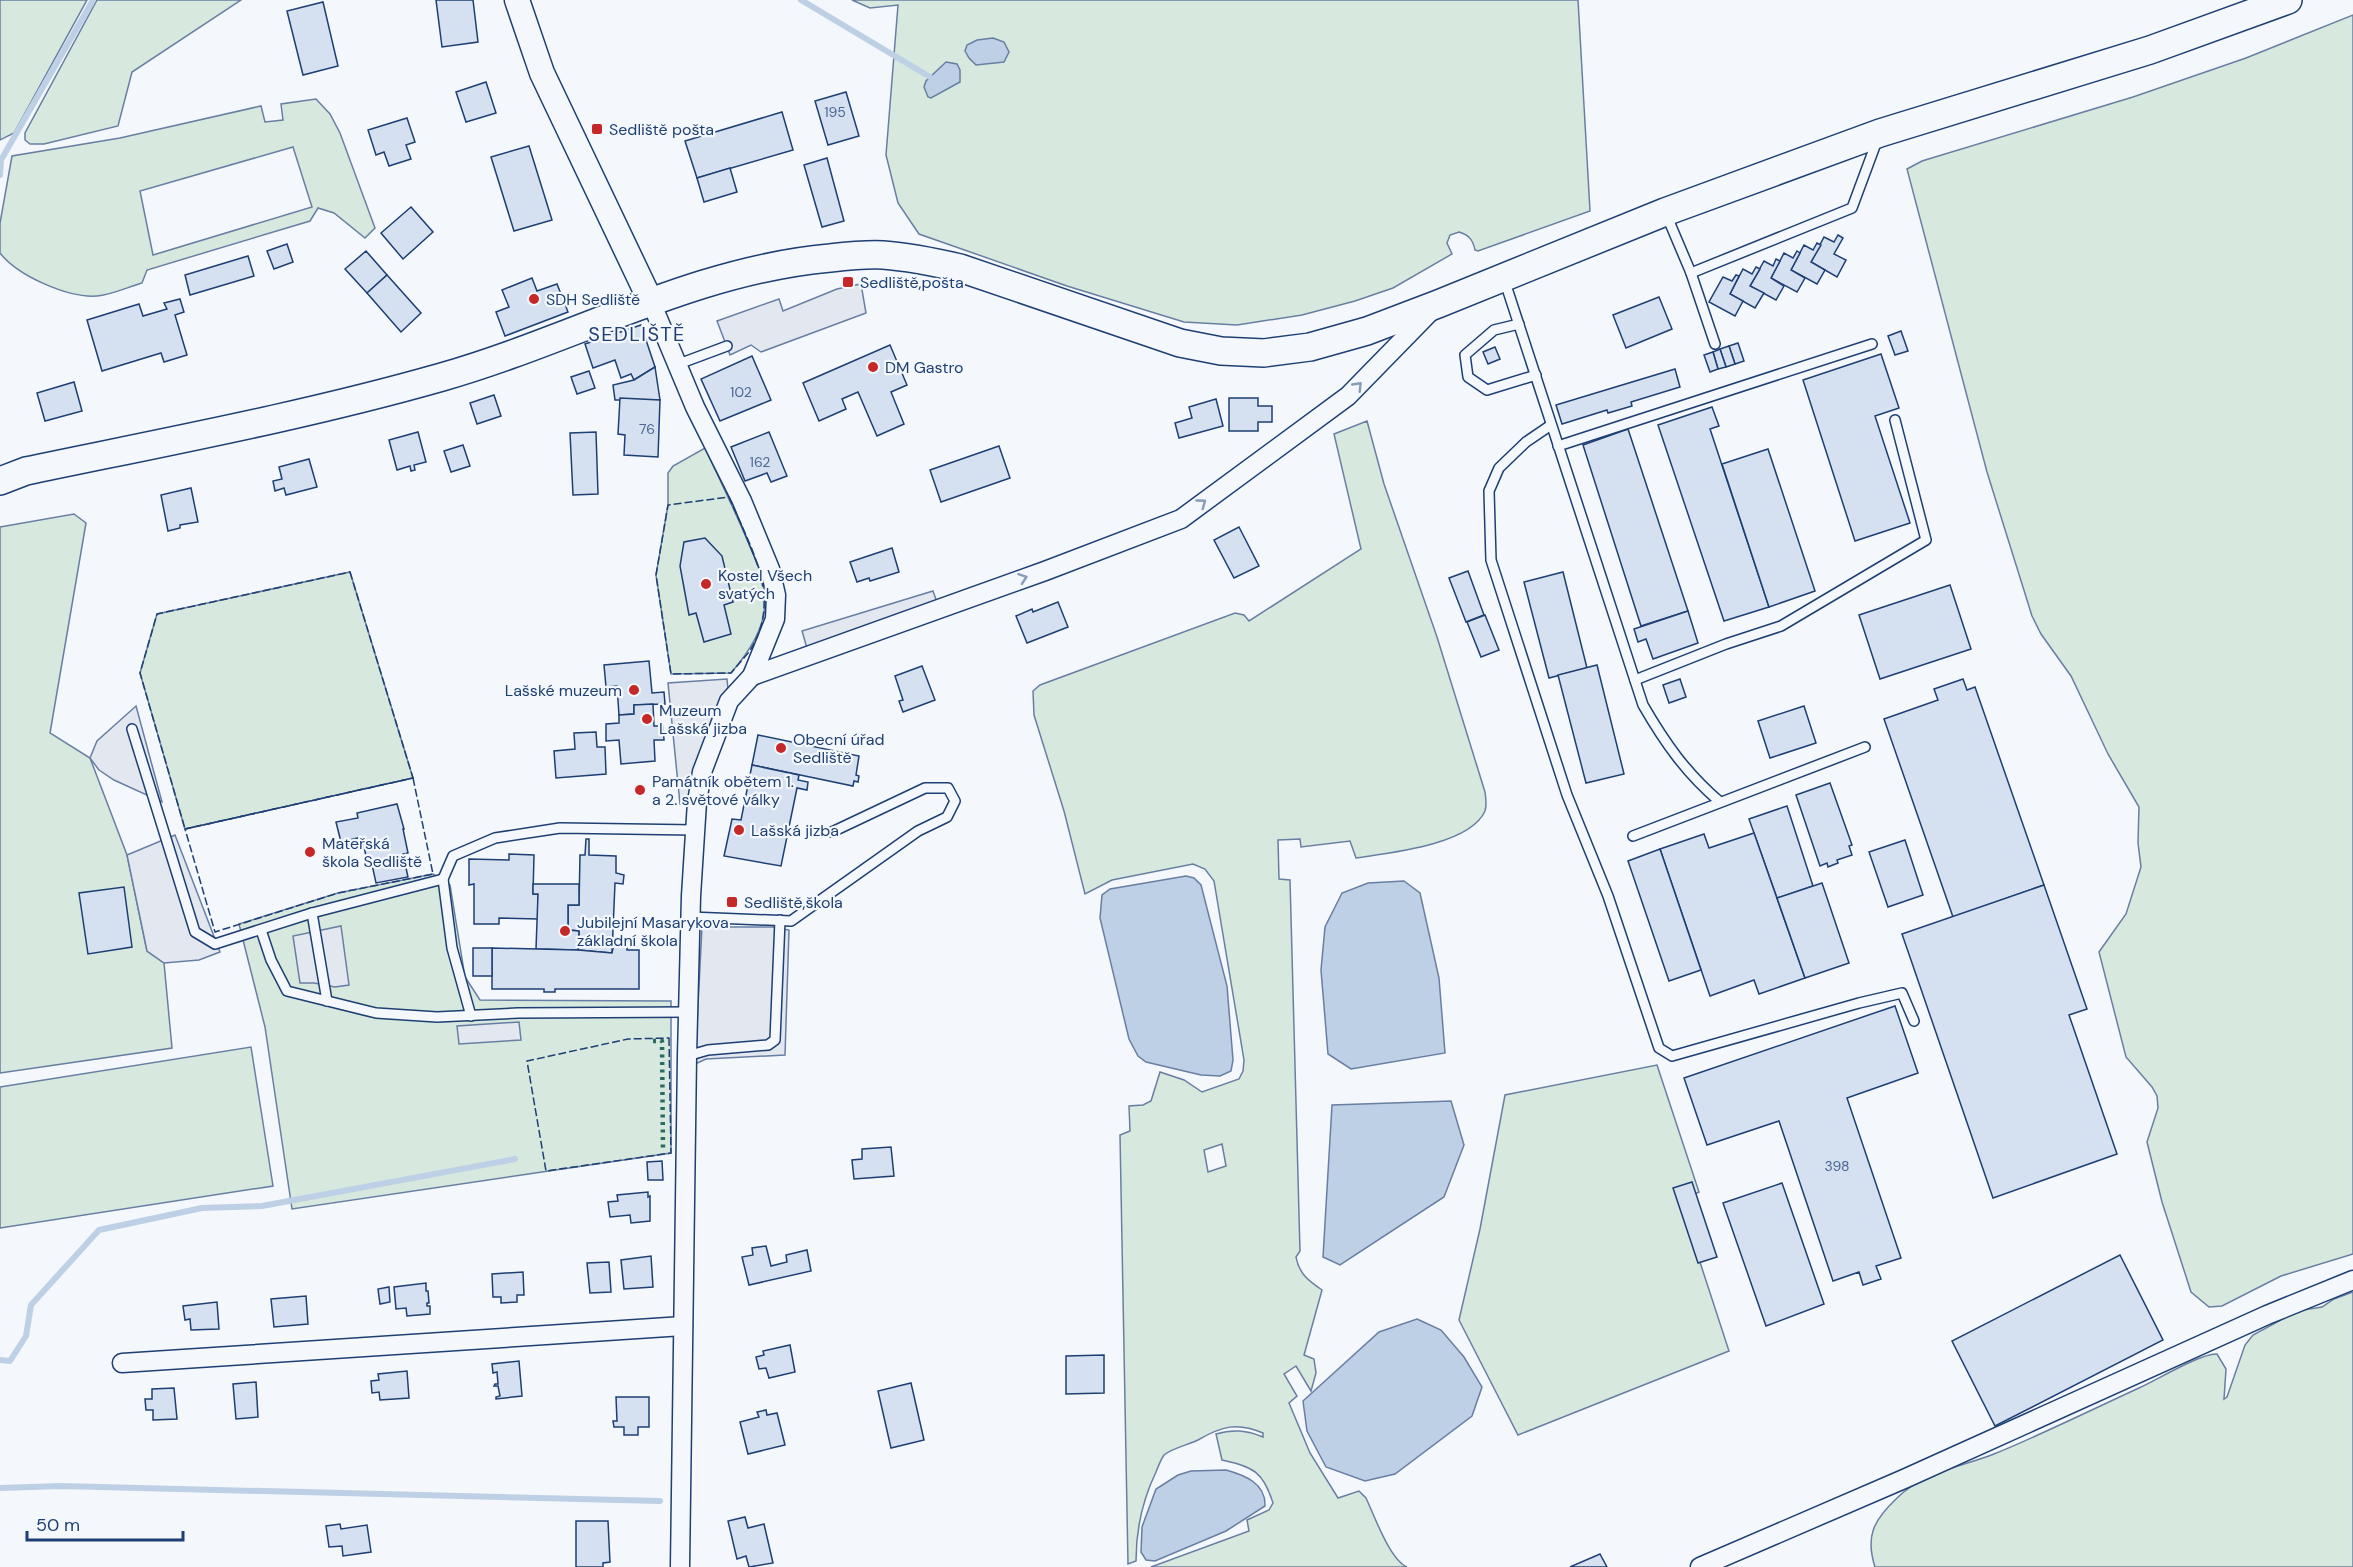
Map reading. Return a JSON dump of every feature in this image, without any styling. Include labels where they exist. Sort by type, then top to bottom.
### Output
[{"type":"main road","points":[[0,481],[26,471],[332,406],[418,384],[489,362],[720,279],[769,266],[836,257],[884,255],[960,268],[1180,343],[1221,351],[1264,353],[1310,347],[1336,341],[1438,304],[1665,212],[1880,133],[2150,50],[2288,0]]},
{"type":"street","points":[[518,0],[542,73],[651,302],[676,365],[742,501],[770,569],[776,595],[775,619],[752,676],[729,701],[702,772],[697,802],[690,917],[680,1567]]},
{"type":"street","points":[[752,676],[1045,571],[1181,519],[1348,396],[1438,304]]},
{"type":"street","points":[[1700,1567],[1904,1479],[2267,1315],[2353,1280]]},
{"type":"street","points":[[122,1363],[683,1326]]},
{"type":"lane","points":[[1691,273],[1852,208],[1880,133]]},
{"type":"lane","points":[[1665,212],[1691,273],[1715,344]]},
{"type":"lane","points":[[1503,276],[1643,705],[1663,741],[1696,781],[1720,802]]},
{"type":"lane","points":[[1519,324],[1494,330],[1465,354],[1468,377],[1487,390],[1536,375]]},
{"type":"lane","points":[[1558,446],[1872,344]]},
{"type":"lane","points":[[676,365],[727,346]]},
{"type":"lane","points":[[1635,680],[1726,644],[1781,626],[1926,540],[1895,420]]},
{"type":"lane","points":[[1551,425],[1526,442],[1498,468],[1489,491],[1491,560],[1568,795],[1608,896],[1659,1048],[1672,1056],[1902,993],[1914,1021]]},
{"type":"lane","points":[[132,729],[195,932],[215,944],[312,913],[443,879]]},
{"type":"lane","points":[[1633,836],[1865,747]]},
{"type":"lane","points":[[690,917],[791,921],[918,831],[947,817],[955,801],[948,788],[925,788],[832,832]]},
{"type":"lane","points":[[471,1016],[452,948],[443,879],[453,856],[495,838],[560,828],[695,830]]},
{"type":"lane","points":[[312,913],[327,1001]]},
{"type":"lane","points":[[687,1056],[708,1050],[768,1046],[775,1040],[780,920]]},
{"type":"lane","points":[[261,930],[271,960],[287,991],[376,1013],[437,1017],[518,1013],[688,1012]]},
{"type":"shaded area","points":[[0,0],[87,0],[14,133],[0,140]]},
{"type":"shaded area","points":[[97,0],[241,0],[132,72],[118,126],[44,144],[30,144],[25,140],[25,133]]},
{"type":"shaded area","points":[[852,0],[1578,0],[1590,211],[1478,251],[1475,250],[1468,236],[1459,232],[1450,235],[1447,243],[1452,254],[1393,288],[1355,301],[1302,315],[1237,325],[1184,322],[1067,286],[919,234],[898,203],[886,155],[898,5],[870,8]]},
{"type":"shaded area","points":[[2353,15],[2353,1254],[2281,1276],[2222,1306],[2209,1307],[2191,1292],[2162,1202],[2147,1142],[2158,1108],[2157,1096],[2126,1057],[2099,952],[2126,914],[2141,867],[2138,843],[2139,807],[2108,754],[2071,676],[2041,634],[2032,616],[1987,472],[1907,169],[1922,161],[2133,97],[2246,58]]},
{"type":"shaded area","points":[[316,99],[330,114],[340,133],[375,228],[365,238],[334,213],[318,208],[310,221],[147,270],[142,283],[114,293],[97,296],[85,296],[44,284],[19,270],[0,253],[0,223],[12,156],[120,138],[261,106],[265,122],[283,120],[281,104]],"holes":[[[293,147],[312,207],[153,255],[140,191]]]},
{"type":"shaded area","points":[[861,284],[866,313],[761,352],[751,345],[730,355],[717,321],[779,299],[783,311],[837,289]]},
{"type":"shaded area","points":[[1367,421],[1384,484],[1437,637],[1485,792],[1486,802],[1485,811],[1477,823],[1463,832],[1407,850],[1356,858],[1350,841],[1301,847],[1300,839],[1278,840],[1279,879],[1290,880],[1300,1251],[1296,1257],[1302,1273],[1322,1290],[1304,1355],[1314,1359],[1316,1373],[1311,1391],[1296,1366],[1284,1374],[1297,1396],[1289,1403],[1310,1453],[1338,1498],[1359,1491],[1366,1498],[1389,1547],[1407,1567],[1151,1567],[1249,1531],[1247,1520],[1269,1510],[1273,1503],[1261,1477],[1249,1468],[1222,1460],[1216,1434],[1240,1431],[1263,1437],[1263,1433],[1245,1427],[1230,1427],[1215,1431],[1164,1455],[1144,1504],[1137,1538],[1136,1561],[1128,1564],[1120,1135],[1130,1131],[1129,1106],[1143,1105],[1151,1101],[1160,1072],[1184,1080],[1202,1092],[1239,1079],[1243,1071],[1244,1060],[1214,881],[1205,869],[1193,864],[1112,880],[1085,894],[1064,811],[1034,715],[1033,691],[1040,685],[1235,613],[1244,615],[1249,621],[1361,549],[1334,434]],"holes":[[[1222,1144],[1226,1166],[1208,1172],[1204,1150]]]},
{"type":"shaded area","points":[[705,448],[758,567],[765,591],[765,610],[755,639],[731,673],[671,674],[656,575],[668,505],[668,473],[673,466]]},
{"type":"shaded area","points":[[74,514],[86,523],[50,733],[90,758],[127,855],[147,951],[164,963],[172,1048],[0,1073],[0,527]]},
{"type":"shaded area","points":[[350,572],[413,778],[185,829],[140,673],[157,614]]},
{"type":"shaded area","points":[[933,591],[939,608],[809,655],[802,631]]},
{"type":"shaded area","points":[[727,679],[729,701],[697,802],[680,804],[668,683]]},
{"type":"shaded area","points":[[136,706],[162,802],[114,780],[99,770],[90,758],[97,741]]},
{"type":"shaded area","points":[[175,835],[220,952],[199,960],[164,963],[147,951],[127,855]]},
{"type":"shaded area","points":[[433,874],[450,885],[465,977],[480,1000],[671,1001],[671,1153],[292,1209],[265,1027],[239,924],[338,893]]},
{"type":"shaded area","points":[[341,926],[349,985],[335,987],[300,983],[293,936]]},
{"type":"shaded area","points":[[702,927],[773,927],[789,930],[785,1055],[706,1059],[695,1064]]},
{"type":"shaded area","points":[[519,1022],[521,1040],[459,1044],[457,1026]]},
{"type":"shaded area","points":[[251,1047],[273,1186],[0,1228],[0,1087]]},
{"type":"shaded area","points":[[1657,1065],[1699,1192],[1680,1201],[1729,1351],[1518,1435],[1459,1320],[1480,1229],[1505,1095]]},
{"type":"shaded area","points":[[2353,1292],[2353,1567],[1875,1567],[1871,1537],[1877,1522],[1896,1499],[1918,1482],[1942,1471],[1981,1459],[2049,1430],[2190,1362],[2210,1355],[2217,1354],[2226,1369],[2224,1399],[2227,1397],[2245,1345],[2253,1335],[2292,1314],[2322,1307],[2334,1299]]},
{"type":"water","points":[[993,38],[1004,42],[1009,52],[1004,62],[976,65],[965,51],[967,45],[977,40]]},
{"type":"water","points":[[946,62],[957,64],[960,70],[960,82],[931,98],[928,97],[924,87],[926,81]]},
{"type":"water","points":[[1186,876],[1194,878],[1201,885],[1227,986],[1233,1060],[1231,1071],[1220,1076],[1201,1075],[1146,1062],[1138,1056],[1129,1039],[1100,918],[1102,895],[1110,889]]},
{"type":"water","points":[[1404,881],[1420,893],[1439,978],[1445,1053],[1351,1069],[1328,1054],[1321,970],[1325,927],[1342,893],[1368,883]]},
{"type":"water","points":[[1451,1101],[1464,1145],[1444,1197],[1340,1265],[1323,1257],[1332,1105]]},
{"type":"water","points":[[1417,1319],[1441,1330],[1464,1357],[1482,1387],[1472,1416],[1395,1474],[1365,1481],[1326,1467],[1307,1431],[1303,1401],[1379,1332]]},
{"type":"water","points":[[1226,1470],[1253,1481],[1262,1491],[1265,1506],[1226,1531],[1155,1561],[1146,1560],[1141,1552],[1142,1527],[1156,1489],[1178,1475],[1191,1471]]},
{"type":"building","points":[[436,0],[473,0],[478,42],[442,47]]},
{"type":"building","points":[[323,2],[338,66],[303,75],[287,11]]},
{"type":"building","points":[[486,82],[496,113],[466,122],[456,92]]},
{"type":"building","points":[[846,92],[859,136],[828,145],[815,101]]},
{"type":"building","points":[[782,112],[793,150],[697,178],[685,141]]},
{"type":"building","points":[[407,118],[415,142],[406,145],[411,159],[389,166],[384,152],[376,155],[368,130]]},
{"type":"building","points":[[529,146],[552,220],[514,231],[491,157]]},
{"type":"building","points":[[827,158],[844,221],[822,227],[804,165]]},
{"type":"building","points":[[730,168],[737,192],[704,202],[697,178]]},
{"type":"building","points":[[411,207],[433,232],[403,259],[381,233]]},
{"type":"building","points":[[1838,235],[1843,238],[1834,254],[1846,260],[1837,277],[1811,262],[1824,237],[1834,242]]},
{"type":"building","points":[[1817,243],[1821,245],[1811,262],[1825,270],[1817,284],[1791,270],[1804,245],[1813,250]]},
{"type":"building","points":[[287,244],[293,262],[274,269],[267,251]]},
{"type":"building","points":[[366,251],[387,275],[367,293],[345,269]]},
{"type":"building","points":[[1797,251],[1800,253],[1791,270],[1805,278],[1797,292],[1771,278],[1784,253],[1793,258]]},
{"type":"building","points":[[248,256],[254,276],[190,295],[185,275]]},
{"type":"building","points":[[1776,259],[1780,261],[1771,278],[1784,286],[1776,300],[1750,286],[1764,261],[1773,266]]},
{"type":"building","points":[[1756,267],[1760,269],[1750,286],[1764,293],[1755,308],[1730,294],[1743,269],[1752,274]]},
{"type":"building","points":[[387,275],[421,313],[401,332],[367,293]]},
{"type":"building","points":[[1736,275],[1739,276],[1730,294],[1743,301],[1735,316],[1709,302],[1723,277],[1732,281]]},
{"type":"building","name":"SDH Sedliště","points":[[532,278],[537,291],[557,284],[568,312],[505,336],[496,312],[509,307],[502,290]]},
{"type":"building","points":[[1659,297],[1672,329],[1626,348],[1613,315]]},
{"type":"building","points":[[180,299],[184,312],[175,315],[187,355],[164,362],[161,353],[102,371],[87,320],[139,304],[143,316],[167,309],[164,303]]},
{"type":"building","points":[[641,325],[655,367],[634,380],[631,374],[621,378],[615,360],[593,368],[585,344]]},
{"type":"building","points":[[1901,331],[1908,351],[1895,355],[1888,336]]},
{"type":"building","points":[[1738,343],[1744,361],[1735,364],[1729,346]]},
{"type":"building","points":[[890,345],[907,385],[891,392],[904,424],[877,436],[858,392],[842,399],[846,409],[819,421],[803,383]]},
{"type":"building","points":[[1729,346],[1735,364],[1726,367],[1720,349]]},
{"type":"building","points":[[1495,347],[1500,359],[1488,364],[1483,352]]},
{"type":"building","points":[[1720,349],[1726,367],[1718,369],[1713,352]]},
{"type":"building","points":[[1713,352],[1718,369],[1710,372],[1704,355]]},
{"type":"building","points":[[1881,354],[1899,408],[1875,416],[1910,523],[1855,541],[1803,380]]},
{"type":"building","points":[[752,356],[771,400],[720,421],[701,379]]},
{"type":"building","points":[[655,367],[660,400],[615,400],[613,385],[634,380]]},
{"type":"building","points":[[1675,369],[1680,387],[1631,402],[1632,406],[1608,413],[1607,410],[1562,424],[1556,405]]},
{"type":"building","points":[[589,371],[595,388],[577,394],[571,377]]},
{"type":"building","points":[[74,382],[82,411],[45,421],[37,393]]},
{"type":"building","points":[[494,395],[501,416],[477,424],[470,403]]},
{"type":"building","points":[[620,398],[660,400],[658,457],[624,455],[625,435],[618,434]]},
{"type":"building","points":[[1229,398],[1258,398],[1258,406],[1272,406],[1272,422],[1258,422],[1258,431],[1229,431]]},
{"type":"building","points":[[1216,399],[1223,426],[1179,438],[1175,423],[1192,418],[1189,407]]},
{"type":"building","points":[[1712,407],[1719,426],[1710,429],[1769,607],[1724,621],[1658,425]]},
{"type":"building","points":[[1628,429],[1688,611],[1641,626],[1583,445]]},
{"type":"building","points":[[418,432],[426,462],[414,465],[415,470],[411,471],[410,466],[397,470],[389,440]]},
{"type":"building","points":[[596,432],[598,494],[573,495],[570,433]]},
{"type":"building","points":[[769,432],[787,476],[771,482],[767,473],[745,481],[731,447]]},
{"type":"building","points":[[463,445],[470,466],[451,472],[444,451]]},
{"type":"building","points":[[999,446],[1010,478],[941,502],[930,470]]},
{"type":"building","points":[[1768,449],[1815,591],[1769,607],[1722,464]]},
{"type":"building","points":[[309,459],[317,487],[286,495],[284,488],[275,491],[273,481],[282,479],[279,467]]},
{"type":"building","points":[[191,488],[198,522],[180,525],[180,528],[168,531],[161,495]]},
{"type":"building","points":[[1239,527],[1259,566],[1234,578],[1214,540]]},
{"type":"building","name":"Kostel Všech svatých","points":[[705,538],[722,556],[733,602],[724,605],[731,634],[704,642],[696,613],[689,615],[680,566],[684,542]]},
{"type":"building","points":[[892,548],[899,572],[870,581],[869,578],[857,582],[850,562]]},
{"type":"building","points":[[1468,571],[1484,615],[1466,622],[1449,578]]},
{"type":"building","points":[[1563,572],[1587,668],[1549,678],[1524,582]]},
{"type":"building","points":[[1950,585],[1971,649],[1880,679],[1859,615]]},
{"type":"building","points":[[1058,602],[1068,627],[1027,643],[1016,616]]},
{"type":"building","points":[[1688,611],[1698,643],[1653,659],[1646,639],[1638,642],[1634,629]]},
{"type":"building","points":[[1485,615],[1499,650],[1481,657],[1467,622]]},
{"type":"building","name":"Lašské muzeum","points":[[649,661],[652,693],[664,692],[665,704],[634,705],[634,714],[619,715],[617,686],[606,687],[604,665]]},
{"type":"building","points":[[1597,665],[1624,774],[1586,783],[1558,675]]},
{"type":"building","points":[[922,666],[935,700],[903,712],[899,701],[903,700],[895,676]]},
{"type":"building","points":[[1680,679],[1686,697],[1669,703],[1663,685]]},
{"type":"building","points":[[1963,679],[1967,690],[1975,687],[2044,885],[1953,917],[1884,719],[1938,700],[1934,689]]},
{"type":"building","points":[[653,704],[654,726],[663,726],[664,740],[654,740],[655,761],[621,764],[619,740],[606,741],[606,724],[619,723],[619,715],[634,714],[634,705]]},
{"type":"building","points":[[1804,706],[1816,743],[1770,758],[1758,721]]},
{"type":"building","points":[[596,732],[597,747],[605,747],[606,774],[556,778],[554,751],[575,749],[574,733]]},
{"type":"building","points":[[758,735],[859,756],[856,775],[859,776],[858,782],[854,781],[853,786],[752,765]]},
{"type":"building","points":[[752,765],[799,775],[798,780],[808,782],[807,790],[797,788],[781,866],[724,856],[732,819],[741,820]]},
{"type":"building","points":[[1830,783],[1852,845],[1849,846],[1852,855],[1837,860],[1838,863],[1828,867],[1827,863],[1820,866],[1796,795]]},
{"type":"building","points":[[397,804],[408,853],[403,854],[408,877],[376,883],[371,860],[367,861],[362,837],[341,842],[336,822],[358,818],[357,813]]},
{"type":"building","points":[[1787,806],[1813,886],[1777,898],[1749,819]]},
{"type":"building","points":[[1754,833],[1805,978],[1759,994],[1754,980],[1710,996],[1660,849],[1704,834],[1709,848]]},
{"type":"building","points":[[586,839],[589,839],[589,855],[616,856],[616,873],[624,875],[623,884],[615,883],[612,953],[578,950],[579,931],[568,930],[568,905],[579,905],[580,855],[585,855]]},
{"type":"building","points":[[1905,840],[1923,895],[1888,907],[1869,852]]},
{"type":"building","points":[[1660,849],[1701,970],[1669,981],[1628,861]]},
{"type":"building","points":[[509,854],[534,855],[533,894],[538,894],[538,919],[499,918],[499,924],[474,924],[474,884],[469,885],[469,859],[509,860]]},
{"type":"building","points":[[1822,883],[1849,963],[1805,978],[1777,898]]},
{"type":"building","points":[[533,884],[579,884],[579,905],[568,905],[568,930],[579,931],[578,950],[536,949],[538,894],[533,894]]},
{"type":"building","points":[[2044,885],[2087,1009],[2069,1015],[2117,1154],[1993,1198],[1902,934]]},
{"type":"building","points":[[124,887],[132,947],[88,954],[79,893]]},
{"type":"building","points":[[614,944],[627,944],[627,950],[639,950],[639,989],[555,989],[555,992],[544,992],[544,989],[492,989],[492,948],[612,953]]},
{"type":"building","points":[[473,948],[492,948],[492,976],[473,976]]},
{"type":"building","points":[[1895,1006],[1918,1073],[1847,1098],[1901,1258],[1876,1266],[1881,1279],[1863,1285],[1859,1272],[1833,1281],[1779,1121],[1707,1145],[1684,1078]]},
{"type":"building","points":[[891,1147],[894,1176],[854,1179],[852,1160],[862,1159],[862,1149]]},
{"type":"building","points":[[662,1161],[663,1180],[648,1180],[647,1162]]},
{"type":"building","points":[[1692,1182],[1717,1257],[1698,1263],[1673,1188]]},
{"type":"building","points":[[1782,1183],[1824,1304],[1766,1326],[1723,1203]]},
{"type":"building","points":[[648,1192],[650,1221],[631,1223],[630,1215],[610,1217],[608,1202],[618,1201],[617,1195]]},
{"type":"building","points":[[766,1246],[771,1266],[787,1262],[786,1255],[807,1250],[811,1271],[749,1285],[742,1257],[753,1255],[752,1248]]},
{"type":"building","points":[[2120,1255],[2163,1340],[1995,1426],[1952,1341]]},
{"type":"building","points":[[651,1256],[653,1287],[624,1289],[621,1260]]},
{"type":"building","points":[[609,1262],[611,1292],[590,1293],[587,1263]]},
{"type":"building","points":[[523,1272],[524,1295],[517,1295],[517,1302],[501,1303],[501,1297],[493,1297],[492,1274]]},
{"type":"building","points":[[426,1283],[429,1303],[427,1306],[430,1306],[430,1314],[407,1316],[406,1308],[396,1309],[394,1287]]},
{"type":"building","points":[[389,1287],[390,1302],[380,1304],[378,1289]]},
{"type":"building","points":[[306,1296],[308,1324],[274,1327],[271,1299]]},
{"type":"building","points":[[217,1302],[219,1329],[191,1330],[190,1319],[185,1320],[183,1306]]},
{"type":"building","points":[[790,1345],[795,1372],[769,1378],[766,1368],[759,1369],[756,1357],[764,1355],[763,1351]]},
{"type":"building","points":[[1104,1355],[1104,1393],[1066,1394],[1066,1356]]},
{"type":"building","points":[[519,1361],[522,1396],[496,1399],[500,1396],[498,1386],[494,1386],[498,1384],[497,1372],[493,1373],[492,1364]]},
{"type":"building","points":[[407,1371],[409,1398],[380,1400],[379,1392],[372,1393],[371,1381],[379,1380],[378,1374]]},
{"type":"building","points":[[256,1382],[258,1417],[236,1419],[233,1384]]},
{"type":"building","points":[[911,1383],[924,1440],[891,1448],[878,1391]]},
{"type":"building","points":[[174,1388],[177,1419],[153,1420],[153,1410],[146,1410],[145,1399],[152,1399],[152,1389]]},
{"type":"building","points":[[616,1397],[649,1397],[649,1427],[638,1427],[638,1435],[624,1435],[624,1427],[614,1427],[613,1421],[617,1421]]},
{"type":"building","points":[[766,1410],[767,1415],[777,1413],[785,1445],[748,1454],[740,1422],[759,1417],[757,1412]]},
{"type":"building","points":[[745,1517],[748,1528],[764,1524],[773,1563],[749,1567],[746,1556],[737,1559],[728,1521]]},
{"type":"building","points":[[576,1521],[608,1521],[610,1562],[603,1563],[603,1567],[576,1567]]},
{"type":"building","points":[[340,1524],[341,1529],[367,1525],[371,1552],[343,1556],[342,1546],[329,1547],[326,1526]]},
{"type":"building","points":[[1600,1554],[1607,1567],[1570,1567]]},
{"type":"waterway","points":[[0,175],[1,160],[93,0]]},
{"type":"waterway","points":[[801,0],[930,77]]},
{"type":"waterway","points":[[0,1360],[10,1361],[26,1336],[31,1305],[99,1230],[202,1208],[262,1206],[515,1159]]},
{"type":"waterway","points":[[0,1488],[61,1486],[660,1501]]},
{"type":"hedge","points":[[653,1041],[662,1041],[663,1150]]},
{"type":"fence","points":[[729,497],[760,573],[764,593],[764,612],[759,632],[749,652],[731,673],[671,674],[656,575],[668,505],[729,497]]},
{"type":"fence","points":[[350,572],[413,778],[185,829],[140,673],[157,614],[350,572]]},
{"type":"fence","points":[[413,778],[433,874],[338,893],[215,932],[185,829],[413,778]]},
{"type":"fence","points":[[669,1038],[671,1153],[546,1171],[527,1061],[628,1039],[669,1038]]},
{"type":"place","name":"Sedliště pošta","points":[[597,129]]},
{"type":"place","name":"Sedliště,pošta","points":[[848,282]]},
{"type":"place","name":"SDH Sedliště","points":[[534,299]]},
{"type":"place","name":"DM Gastro","points":[[873,367]]},
{"type":"place","name":"Kostel Všech svatých","points":[[706,584]]},
{"type":"place","name":"Lašské muzeum","points":[[634,690]]},
{"type":"place","name":"Muzeum Lašská jizba","points":[[647,719]]},
{"type":"place","name":"Obecní úřad Sedliště","points":[[781,748]]},
{"type":"place","name":"Památník obětem 1. a 2. světové války","points":[[640,790]]},
{"type":"place","name":"Lašská jizba","points":[[739,830]]},
{"type":"place","name":"Mateřská škola Sedliště","points":[[310,852]]},
{"type":"place","name":"Sedliště,škola","points":[[732,902]]},
{"type":"place","name":"Jubilejní Masarykova základní škola","points":[[565,931]]},
{"type":"district","name":"SEDLIŠTĚ","points":[[637,334]]}]
